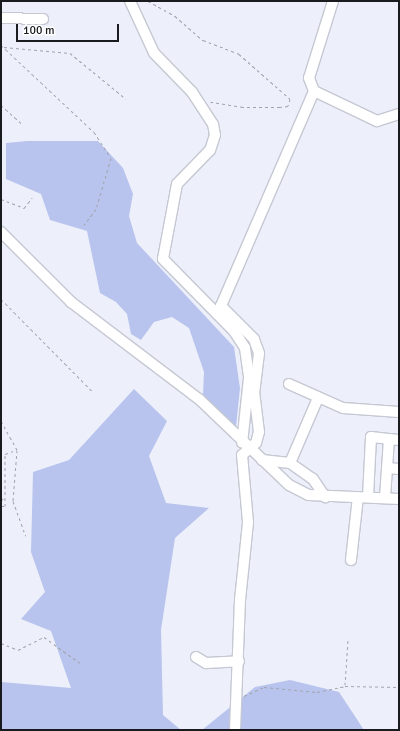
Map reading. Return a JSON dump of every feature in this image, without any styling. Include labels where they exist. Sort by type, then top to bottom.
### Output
[{"type":"street","points":[[130,1],[154,53],[198,100],[213,124],[215,135],[210,150],[177,184],[164,259],[234,331],[245,348],[249,378],[242,455],[248,522],[240,600],[239,699],[235,730]]},
{"type":"street","points":[[334,1],[309,78],[314,90],[377,121],[399,114]]},
{"type":"street","points":[[1,18],[43,19]]},
{"type":"street","points":[[244,445],[256,443],[258,432],[254,394],[259,353],[254,339],[222,306],[314,90]]},
{"type":"street","points":[[1,232],[71,302],[199,399],[244,445],[289,485],[309,495],[325,497],[399,499]]},
{"type":"street","points":[[288,384],[343,408],[399,412]]},
{"type":"street","points":[[290,463],[318,398]]},
{"type":"street","points":[[351,560],[363,497],[371,436],[394,440],[387,468],[385,498]]},
{"type":"street","points":[[262,460],[290,463],[313,479],[325,497]]},
{"type":"street","points":[[387,468],[399,469]]},
{"type":"street","points":[[196,657],[206,663],[239,661]]},
{"type":"path","points":[[148,1],[175,16],[203,40],[239,54],[290,99],[288,106],[242,107],[198,100]]},
{"type":"path","points":[[1,45],[94,132],[111,158],[96,209],[84,225]]},
{"type":"path","points":[[4,47],[70,53],[126,99]]},
{"type":"path","points":[[1,105],[21,123]]},
{"type":"path","points":[[1,199],[24,208],[32,198]]},
{"type":"path","points":[[1,299],[93,392]]},
{"type":"path","points":[[1,421],[17,450],[13,501],[26,536]]},
{"type":"path","points":[[1,506],[5,502],[5,454],[17,450]]},
{"type":"path","points":[[1,498],[5,502]]},
{"type":"path","points":[[1,644],[18,650],[44,637],[80,663]]},
{"type":"path","points":[[345,686],[348,640]]},
{"type":"path","points":[[239,699],[264,686],[317,692],[345,686],[399,687]]},
{"type":"shaded area","points":[[27,141],[98,141],[123,168],[133,194],[129,216],[137,243],[234,347],[240,388],[236,427],[203,395],[204,372],[189,328],[172,317],[154,322],[141,340],[131,334],[127,314],[116,302],[100,293],[87,231],[50,220],[41,194],[6,179],[6,143]]},
{"type":"shaded area","points":[[134,389],[167,421],[149,456],[166,503],[209,508],[175,538],[161,630],[163,715],[181,730],[1,730],[1,682],[71,688],[51,631],[21,619],[45,592],[31,552],[33,472],[69,460]]},
{"type":"shaded area","points":[[290,680],[339,692],[364,730],[202,730],[255,687]]}]
